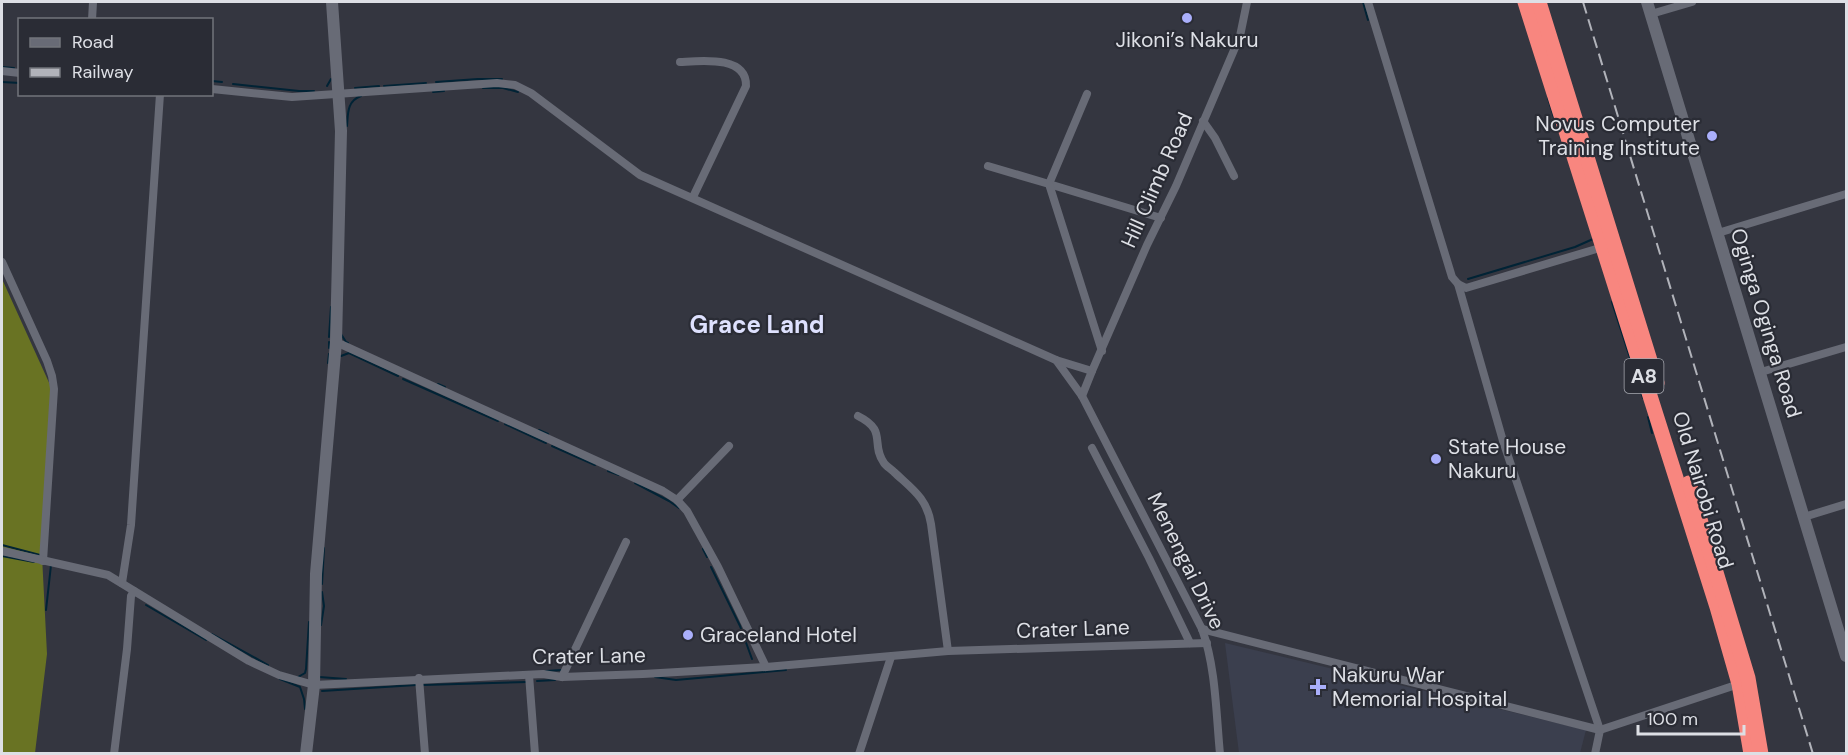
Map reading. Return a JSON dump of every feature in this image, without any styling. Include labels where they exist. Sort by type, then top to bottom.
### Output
[{"type":"highway","name":"Old Nairobi Road","points":[[1525,2],[1718,607],[1738,684],[1750,753]]},
{"type":"highway","name":"Old Nairobi Road","points":[[1539,2],[1738,642],[1748,678],[1761,753]]},
{"type":"street","points":[[92,18],[93,2]]},
{"type":"street","points":[[306,753],[314,685],[316,574],[336,342],[341,132],[332,2]]},
{"type":"street","name":"Hill Climb Road","points":[[1082,396],[1240,36],[1247,2]]},
{"type":"street","points":[[1368,2],[1452,277],[1458,284],[1466,288],[1603,247]]},
{"type":"street","name":"Oginga Oginga Road","points":[[1647,2],[1846,656]]},
{"type":"street","points":[[1651,14],[1692,2]]},
{"type":"street","points":[[680,62],[717,60],[725,62],[740,71],[746,80],[746,86],[693,197]]},
{"type":"street","points":[[2,71],[18,73]]},
{"type":"street","points":[[213,89],[292,97],[497,83],[515,85],[531,93],[640,175],[1056,360],[1092,371]]},
{"type":"street","points":[[1087,94],[1049,184],[1102,351]]},
{"type":"street","points":[[122,583],[131,525],[160,96]]},
{"type":"street","points":[[1203,121],[1215,138],[1234,176]]},
{"type":"street","points":[[988,166],[1161,218]]},
{"type":"street","points":[[1718,233],[1846,194]]},
{"type":"street","points":[[2,262],[46,361],[54,389],[43,561]]},
{"type":"street","points":[[1458,284],[1503,441],[1600,730],[1595,753]]},
{"type":"street","points":[[336,342],[663,491],[676,500],[687,511],[718,567],[766,667]]},
{"type":"street","points":[[1761,372],[1846,347]]},
{"type":"street","name":"Menengai Drive","points":[[1056,360],[1082,396],[1202,629],[1207,643],[1220,753]]},
{"type":"street","points":[[858,416],[873,425],[884,463],[926,504],[930,516],[948,651]]},
{"type":"street","points":[[676,500],[729,446]]},
{"type":"street","points":[[1092,448],[1190,643]]},
{"type":"street","points":[[1804,517],[1846,504]]},
{"type":"street","points":[[562,677],[626,542]]},
{"type":"street","name":"Crater Lane","points":[[2,551],[108,575],[249,661],[279,675],[314,685],[419,678],[543,674],[562,677],[766,667],[948,651],[1207,643]]},
{"type":"street","points":[[114,753],[131,596],[134,591]]},
{"type":"street","points":[[1202,629],[1600,730],[1738,684]]},
{"type":"street","points":[[859,753],[891,657]]},
{"type":"street","points":[[529,675],[535,753]]},
{"type":"street","points":[[419,678],[424,753]]},
{"type":"shaded area","name":"Nakuru War Memorial Hospital","points":[[1225,643],[1586,730],[1580,753],[1239,753]]},
{"type":"green space","points":[[2,279],[51,387],[42,556],[47,654],[35,753],[2,753]]},
{"type":"waterway","points":[[1363,2],[1368,20]]},
{"type":"waterway","points":[[2,67],[14,68]]},
{"type":"waterway","points":[[327,86],[331,79]]},
{"type":"waterway","points":[[436,82],[502,79]]},
{"type":"waterway","points":[[213,81],[222,82]]},
{"type":"waterway","points":[[2,82],[18,83]]},
{"type":"waterway","points":[[384,86],[426,83]]},
{"type":"waterway","points":[[233,84],[314,91]]},
{"type":"waterway","points":[[355,88],[379,86]]},
{"type":"waterway","points":[[483,88],[503,88],[518,92]]},
{"type":"waterway","points":[[433,92],[444,91]]},
{"type":"waterway","points":[[347,126],[351,104],[361,96]]},
{"type":"waterway","points":[[1548,98],[1557,127]]},
{"type":"waterway","points":[[1468,279],[1575,247],[1593,237]]},
{"type":"waterway","points":[[1612,302],[1643,398]]},
{"type":"waterway","points":[[329,337],[331,307]]},
{"type":"waterway","points":[[341,334],[348,343]]},
{"type":"waterway","points":[[329,342],[329,348]]},
{"type":"waterway","points":[[341,356],[349,353],[398,376]]},
{"type":"waterway","points":[[328,363],[329,354]]},
{"type":"waterway","points":[[403,379],[498,421]]},
{"type":"waterway","points":[[438,384],[445,387]]},
{"type":"waterway","points":[[1648,417],[1652,433]]},
{"type":"waterway","points":[[505,424],[546,443]]},
{"type":"waterway","points":[[539,430],[548,434]]},
{"type":"waterway","points":[[552,446],[595,465]]},
{"type":"waterway","points":[[608,471],[619,475]]},
{"type":"waterway","points":[[635,483],[679,508]]},
{"type":"waterway","points":[[2,545],[40,555]]},
{"type":"waterway","points":[[322,584],[324,548]]},
{"type":"waterway","points":[[703,549],[707,557]]},
{"type":"waterway","points":[[2,556],[34,562]]},
{"type":"waterway","points":[[46,610],[51,565]]},
{"type":"waterway","points":[[711,567],[740,626],[752,659]]},
{"type":"waterway","points":[[321,625],[324,606],[322,592]]},
{"type":"waterway","points":[[146,605],[206,640]]},
{"type":"waterway","points":[[298,677],[305,673],[306,669],[309,622]]},
{"type":"waterway","points":[[212,634],[268,665]]},
{"type":"waterway","points":[[546,671],[562,670]]},
{"type":"waterway","points":[[655,677],[676,680],[786,670]]},
{"type":"waterway","points":[[319,677],[346,679]]},
{"type":"waterway","points":[[280,679],[300,687],[305,709]]},
{"type":"waterway","points":[[537,681],[555,680]]},
{"type":"waterway","points":[[423,685],[527,682]]},
{"type":"waterway","points":[[322,691],[416,685]]},
{"type":"railway","points":[[1583,2],[1813,754]]},
{"type":"place","name":"Jikoni’s Nakuru","points":[[1187,18]]},
{"type":"place","name":"Novus Computer Training Institute","points":[[1712,136]]},
{"type":"place","name":"State House Nakuru","points":[[1436,459]]},
{"type":"place","name":"Graceland Hotel","points":[[688,635]]},
{"type":"place","name":"Nakuru War Memorial Hospital","points":[[1318,687]]},
{"type":"district","name":"Grace Land","points":[[757,324]]}]
